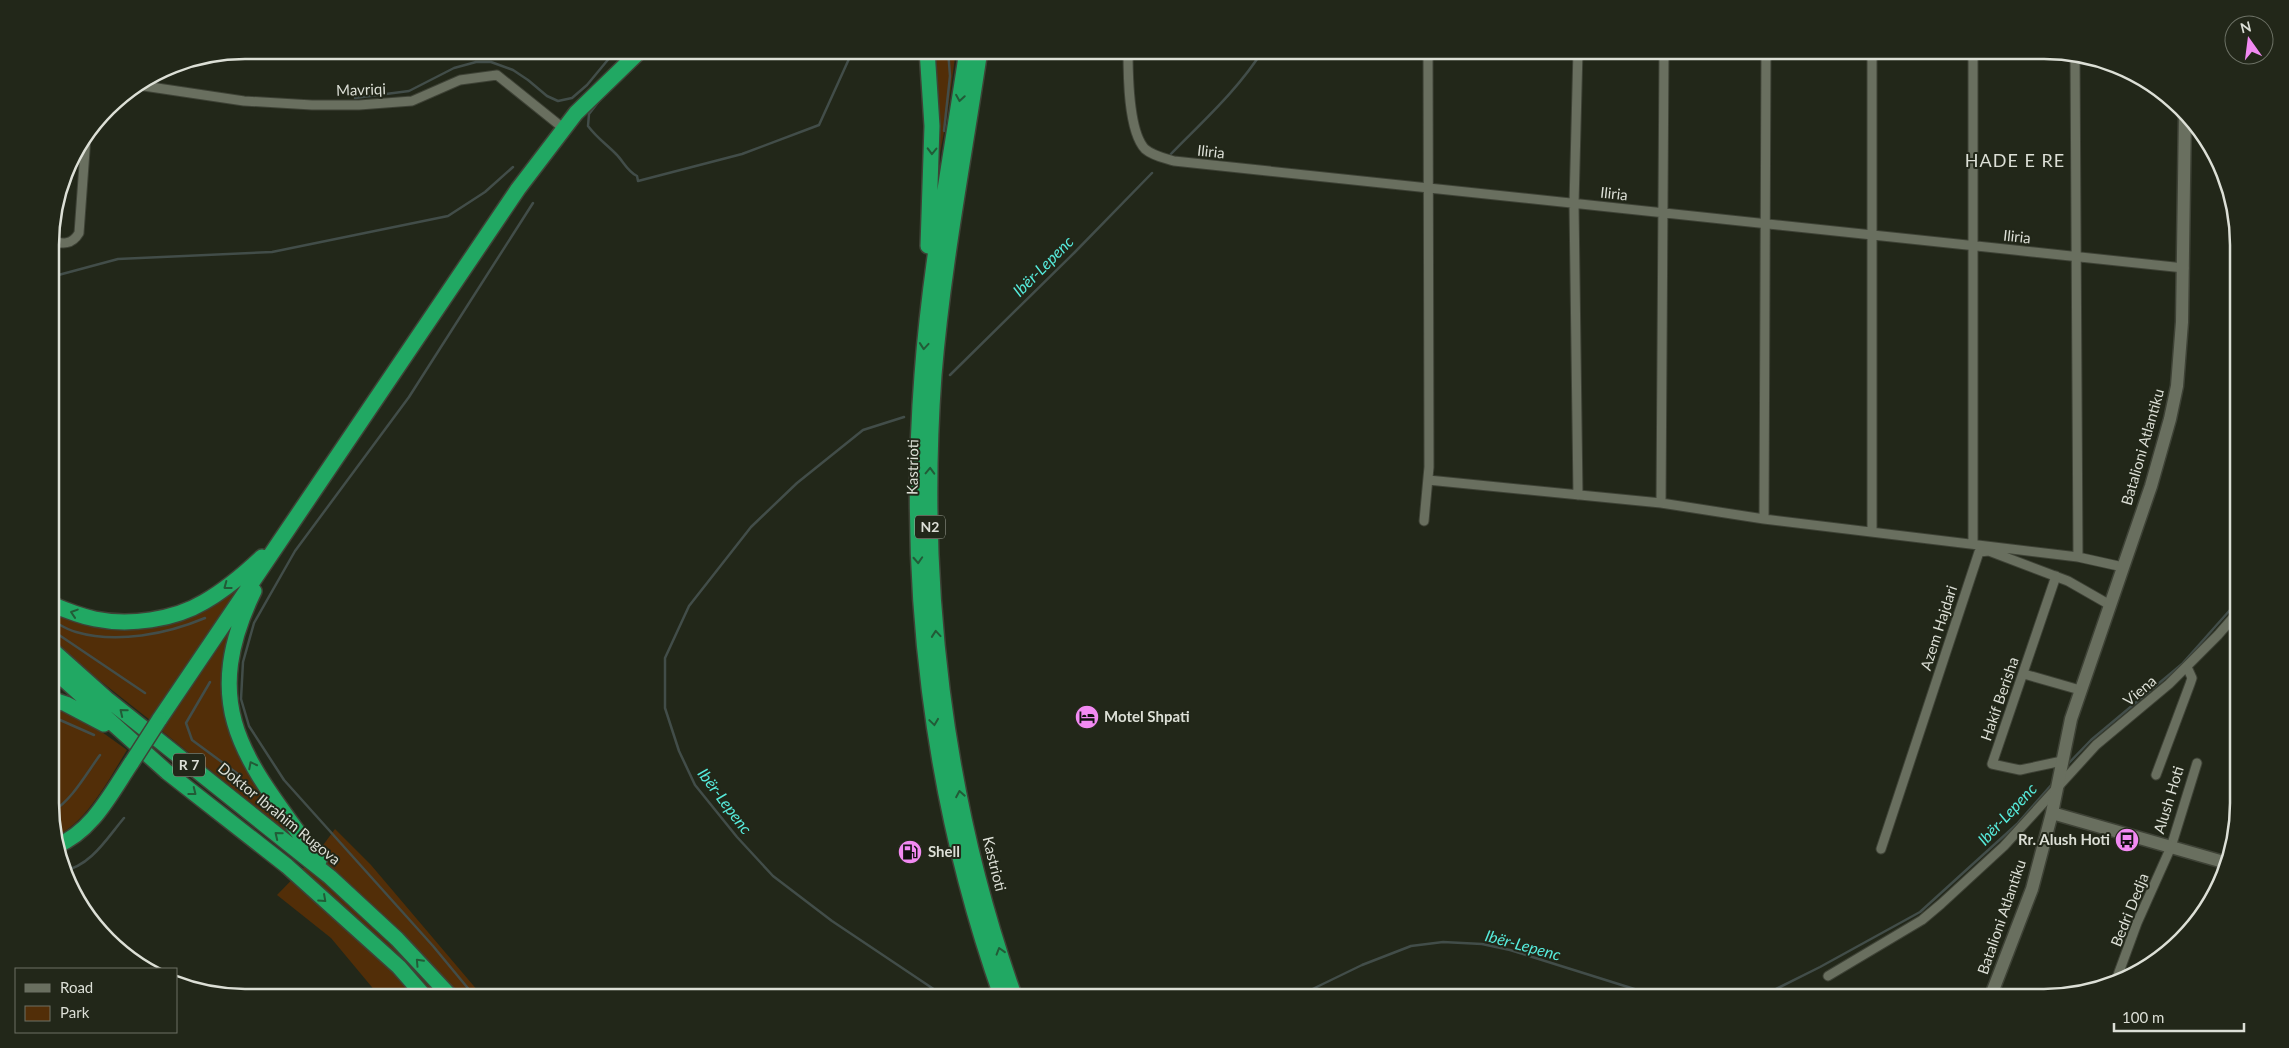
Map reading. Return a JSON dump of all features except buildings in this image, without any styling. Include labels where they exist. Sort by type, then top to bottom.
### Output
[{"type":"highway","points":[[63,842],[77,834],[90,823],[518,190],[563,128],[605,82],[631,59]]},
{"type":"highway","points":[[926,323],[932,126],[928,59]]},
{"type":"highway","name":"Kastrioti","points":[[966,59],[926,323],[919,415],[917,531],[923,635],[936,739],[950,812],[972,902],[999,989]]},
{"type":"highway","name":"Kastrioti","points":[[979,59],[946,267],[937,348],[932,422],[930,530],[936,635],[962,810],[984,898],[1012,989]]},
{"type":"highway","points":[[59,607],[95,619],[142,620],[180,612],[202,603],[226,588],[278,543]]},
{"type":"highway","points":[[278,543],[239,624],[233,644],[229,688],[233,714],[240,740],[260,780],[330,877]]},
{"type":"highway","name":"Doktor Ibrahim Rugova","points":[[59,656],[107,699],[330,877],[397,939],[444,989]]},
{"type":"highway","name":"R 7","points":[[59,675],[121,733],[287,866],[398,967],[418,989]]},
{"type":"highway","points":[[59,702],[121,733]]},
{"type":"street","name":"Iliria","points":[[1128,59],[1131,109],[1140,140],[1145,148],[1153,154],[1187,163],[2184,268]]},
{"type":"street","points":[[1424,521],[1428,480],[1428,59]]},
{"type":"street","points":[[1578,59],[1574,204],[1578,495]]},
{"type":"street","points":[[1661,503],[1664,59]]},
{"type":"street","points":[[1764,519],[1766,59]]},
{"type":"street","points":[[1870,59],[1872,532]]},
{"type":"street","points":[[1972,544],[1973,59]]},
{"type":"street","points":[[2075,61],[2078,558]]},
{"type":"street","name":"Mavriqi","points":[[147,87],[244,101],[312,105],[359,105],[412,101],[460,80],[497,75],[563,128]]},
{"type":"street","name":"Batalioni Atlantiku","points":[[1993,989],[2032,889],[2052,813],[2071,719],[2158,461],[2177,386],[2184,268],[2185,123]]},
{"type":"street","points":[[59,242],[67,243],[75,240],[80,233],[85,150]]},
{"type":"street","points":[[1428,480],[1661,503],[1764,519],[2078,558],[2123,567]]},
{"type":"street","name":"Azem Hajdari","points":[[1881,849],[1978,554],[1982,550],[1990,551],[2056,576],[2110,605]]},
{"type":"street","name":"Hakif Berisha","points":[[2056,576],[1992,764],[2020,770],[2062,761]]},
{"type":"street","name":"Viena","points":[[2056,786],[2096,745],[2149,702],[2187,667],[2230,621]]},
{"type":"street","points":[[2156,775],[2190,684],[2191,674],[2187,667]]},
{"type":"street","points":[[2024,674],[2080,690]]},
{"type":"street","name":"Alush Hoti","points":[[2171,847],[2197,763]]},
{"type":"street","name":"Batalioni Atlantiku","points":[[1828,976],[1922,920],[2004,846],[2056,786]]},
{"type":"street","name":"Alush Hoti","points":[[2052,813],[2220,862]]},
{"type":"street","name":"Bedri Dedja","points":[[2120,973],[2140,916],[2171,847]]},
{"type":"green space","points":[[931,59],[955,59],[947,117],[935,179]]},
{"type":"green space","points":[[251,570],[150,720],[94,676],[59,645],[59,608],[164,621]]},
{"type":"green space","points":[[239,610],[228,717],[304,846],[162,731]]},
{"type":"green space","points":[[59,709],[88,722],[127,750],[96,800],[66,831],[61,833],[59,815]]},
{"type":"green space","points":[[335,829],[371,865],[476,989],[374,989],[331,938],[277,895],[315,856]]},
{"type":"waterway","points":[[355,98],[409,91],[454,68],[476,62],[491,62],[513,70],[547,96],[558,101],[572,98],[587,85],[609,59]]},
{"type":"waterway","points":[[599,101],[589,114],[588,126],[637,176],[638,181],[742,154],[819,125],[849,59]]},
{"type":"waterway","points":[[944,131],[950,76],[949,59]]},
{"type":"waterway","name":"Ibër-Lepenc","points":[[1169,156],[1231,92],[1257,59]]},
{"type":"waterway","points":[[59,275],[118,259],[272,252],[448,216],[485,192],[513,167]]},
{"type":"waterway","name":"Ibër-Lepenc","points":[[950,375],[1152,173]]},
{"type":"waterway","points":[[469,989],[433,946],[284,780],[249,726],[241,699],[243,662],[254,623],[295,551],[409,397],[533,203]]},
{"type":"waterway","name":"Ibër-Lepenc","points":[[904,417],[863,430],[797,483],[751,527],[689,606],[665,658],[665,708],[679,751],[695,785],[737,837],[773,876],[832,921],[934,989]]},
{"type":"waterway","name":"Ibër-Lepenc","points":[[2067,765],[2091,740],[2182,664],[2230,610]]},
{"type":"waterway","points":[[59,624],[76,632],[92,636],[125,637],[142,636],[175,629],[205,618]]},
{"type":"waterway","points":[[59,635],[145,693]]},
{"type":"waterway","points":[[210,682],[186,723],[192,740],[238,774]]},
{"type":"waterway","points":[[59,720],[94,735]]},
{"type":"waterway","points":[[59,807],[72,794],[100,755]]},
{"type":"waterway","name":"Ibër-Lepenc","points":[[1776,989],[1920,912],[2017,824],[2053,783]]},
{"type":"waterway","points":[[71,869],[82,863],[98,850],[124,818]]},
{"type":"waterway","name":"Ibër-Lepenc","points":[[1313,989],[1362,965],[1411,946],[1443,942],[1482,944],[1510,950],[1634,989]]},
{"type":"place","name":"Motel Shpati","points":[[1087,717]]},
{"type":"place","name":"Rr. Alush Hoti","points":[[2127,840]]},
{"type":"place","name":"Shell","points":[[910,852]]},
{"type":"district","name":"HADE E RE","points":[[2015,161]]}]
